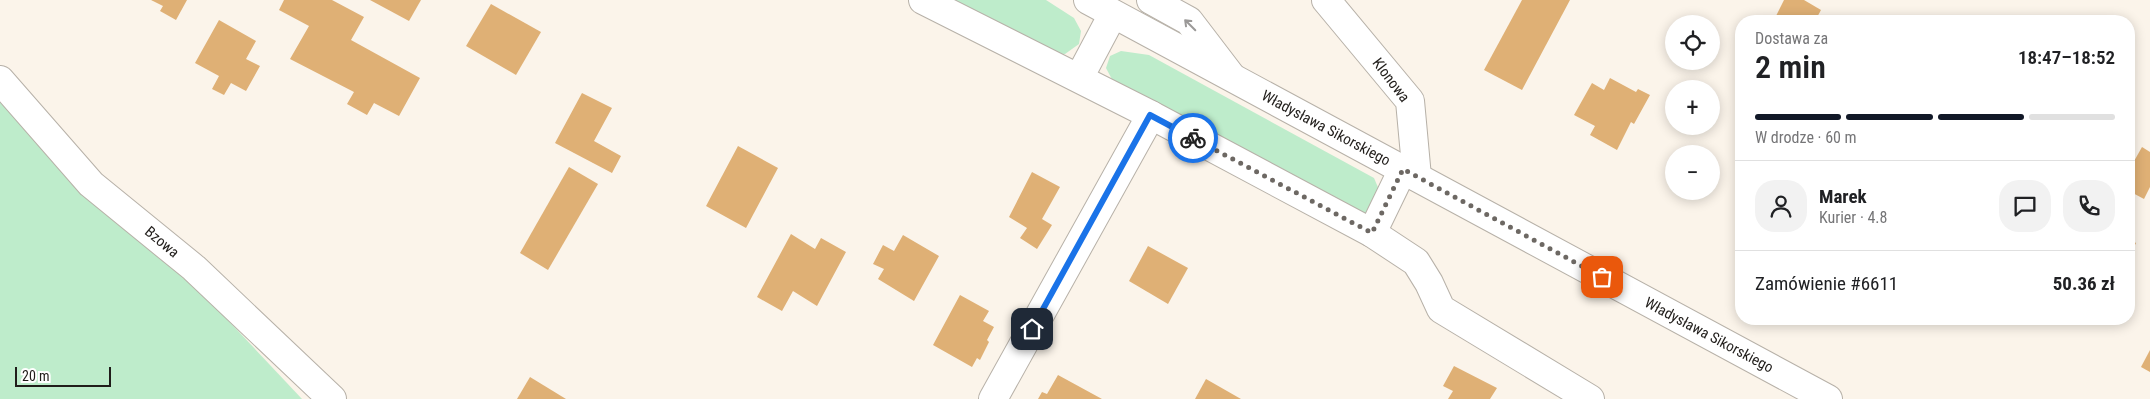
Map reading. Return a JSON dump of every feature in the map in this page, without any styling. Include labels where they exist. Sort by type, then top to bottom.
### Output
[{"type":"street","name":"Władysława Sikorskiego","points":[[1088,0],[1828,399]]},
{"type":"street","points":[[1151,0],[1189,21],[1231,76]]},
{"type":"street","name":"Klonowa","points":[[1326,0],[1410,101],[1410,173]]},
{"type":"street","points":[[931,2],[1150,115],[1372,233],[1416,262],[1429,283],[1441,309],[1590,399]]},
{"type":"street","points":[[1079,78],[1113,14]]},
{"type":"street","name":"Bzowa","points":[[0,80],[91,184],[194,268],[332,399]]},
{"type":"street","points":[[993,399],[1150,115]]},
{"type":"street","points":[[1372,233],[1410,173]]},
{"type":"green space","points":[[955,0],[1046,0],[1074,18],[1081,31],[1079,44],[1065,54],[1049,53],[957,4]]},
{"type":"green space","points":[[1121,51],[1149,55],[1374,178],[1380,192],[1369,218],[1115,85],[1106,68],[1110,56]]},
{"type":"green space","points":[[0,80],[3,81],[302,399],[0,399]]},
{"type":"building","points":[[151,0],[187,0],[176,20],[160,11],[163,6]]},
{"type":"building","points":[[284,0],[332,0],[364,17],[351,40],[420,78],[399,116],[374,103],[367,115],[347,104],[354,92],[290,59],[309,26],[279,10]]},
{"type":"building","points":[[370,0],[421,0],[409,21]]},
{"type":"building","points":[[1522,0],[1570,0],[1522,90],[1484,70]]},
{"type":"building","points":[[1784,0],[1804,0],[1821,10],[1818,15],[1776,15]]},
{"type":"building","points":[[491,4],[541,32],[516,75],[466,46]]},
{"type":"building","points":[[219,20],[256,41],[246,59],[260,66],[246,91],[231,83],[224,95],[212,89],[219,76],[195,63]]},
{"type":"building","points":[[1610,78],[1636,92],[1638,89],[1650,95],[1634,124],[1631,122],[1617,150],[1590,135],[1595,126],[1574,115],[1592,83],[1604,90]]},
{"type":"building","points":[[582,93],[612,108],[594,141],[621,156],[612,173],[555,143]]},
{"type":"building","points":[[738,146],[778,168],[746,228],[706,206]]},
{"type":"building","points":[[2142,147],[2150,152],[2150,187],[2144,199],[2135,194],[2135,159]]},
{"type":"building","points":[[569,167],[598,184],[548,270],[520,253]]},
{"type":"building","points":[[1032,172],[1060,187],[1042,219],[1052,225],[1037,249],[1020,238],[1027,228],[1009,217]]},
{"type":"building","points":[[791,234],[815,249],[821,238],[846,252],[817,306],[793,291],[782,311],[757,297]]},
{"type":"building","points":[[903,235],[939,256],[914,301],[878,279],[884,269],[873,264],[883,245],[894,251]]},
{"type":"building","points":[[1148,246],[1188,268],[1168,304],[1129,281]]},
{"type":"building","points":[[960,295],[989,311],[983,321],[994,327],[980,360],[977,358],[972,367],[933,345]]},
{"type":"building","points":[[2150,350],[2150,372],[2141,367]]},
{"type":"building","points":[[1454,366],[1497,388],[1490,399],[1448,399],[1453,391],[1443,386]]},
{"type":"building","points":[[1058,375],[1102,399],[1038,399],[1042,392],[1047,394]]},
{"type":"building","points":[[530,377],[566,399],[517,399]]},
{"type":"building","points":[[1206,379],[1241,399],[1195,399]]},
{"type":"way so far","points":[[1193,138],[1372,233],[1403,169],[1602,277]]},
{"type":"route","points":[[1032,329],[1150,115],[1193,138]]}]
